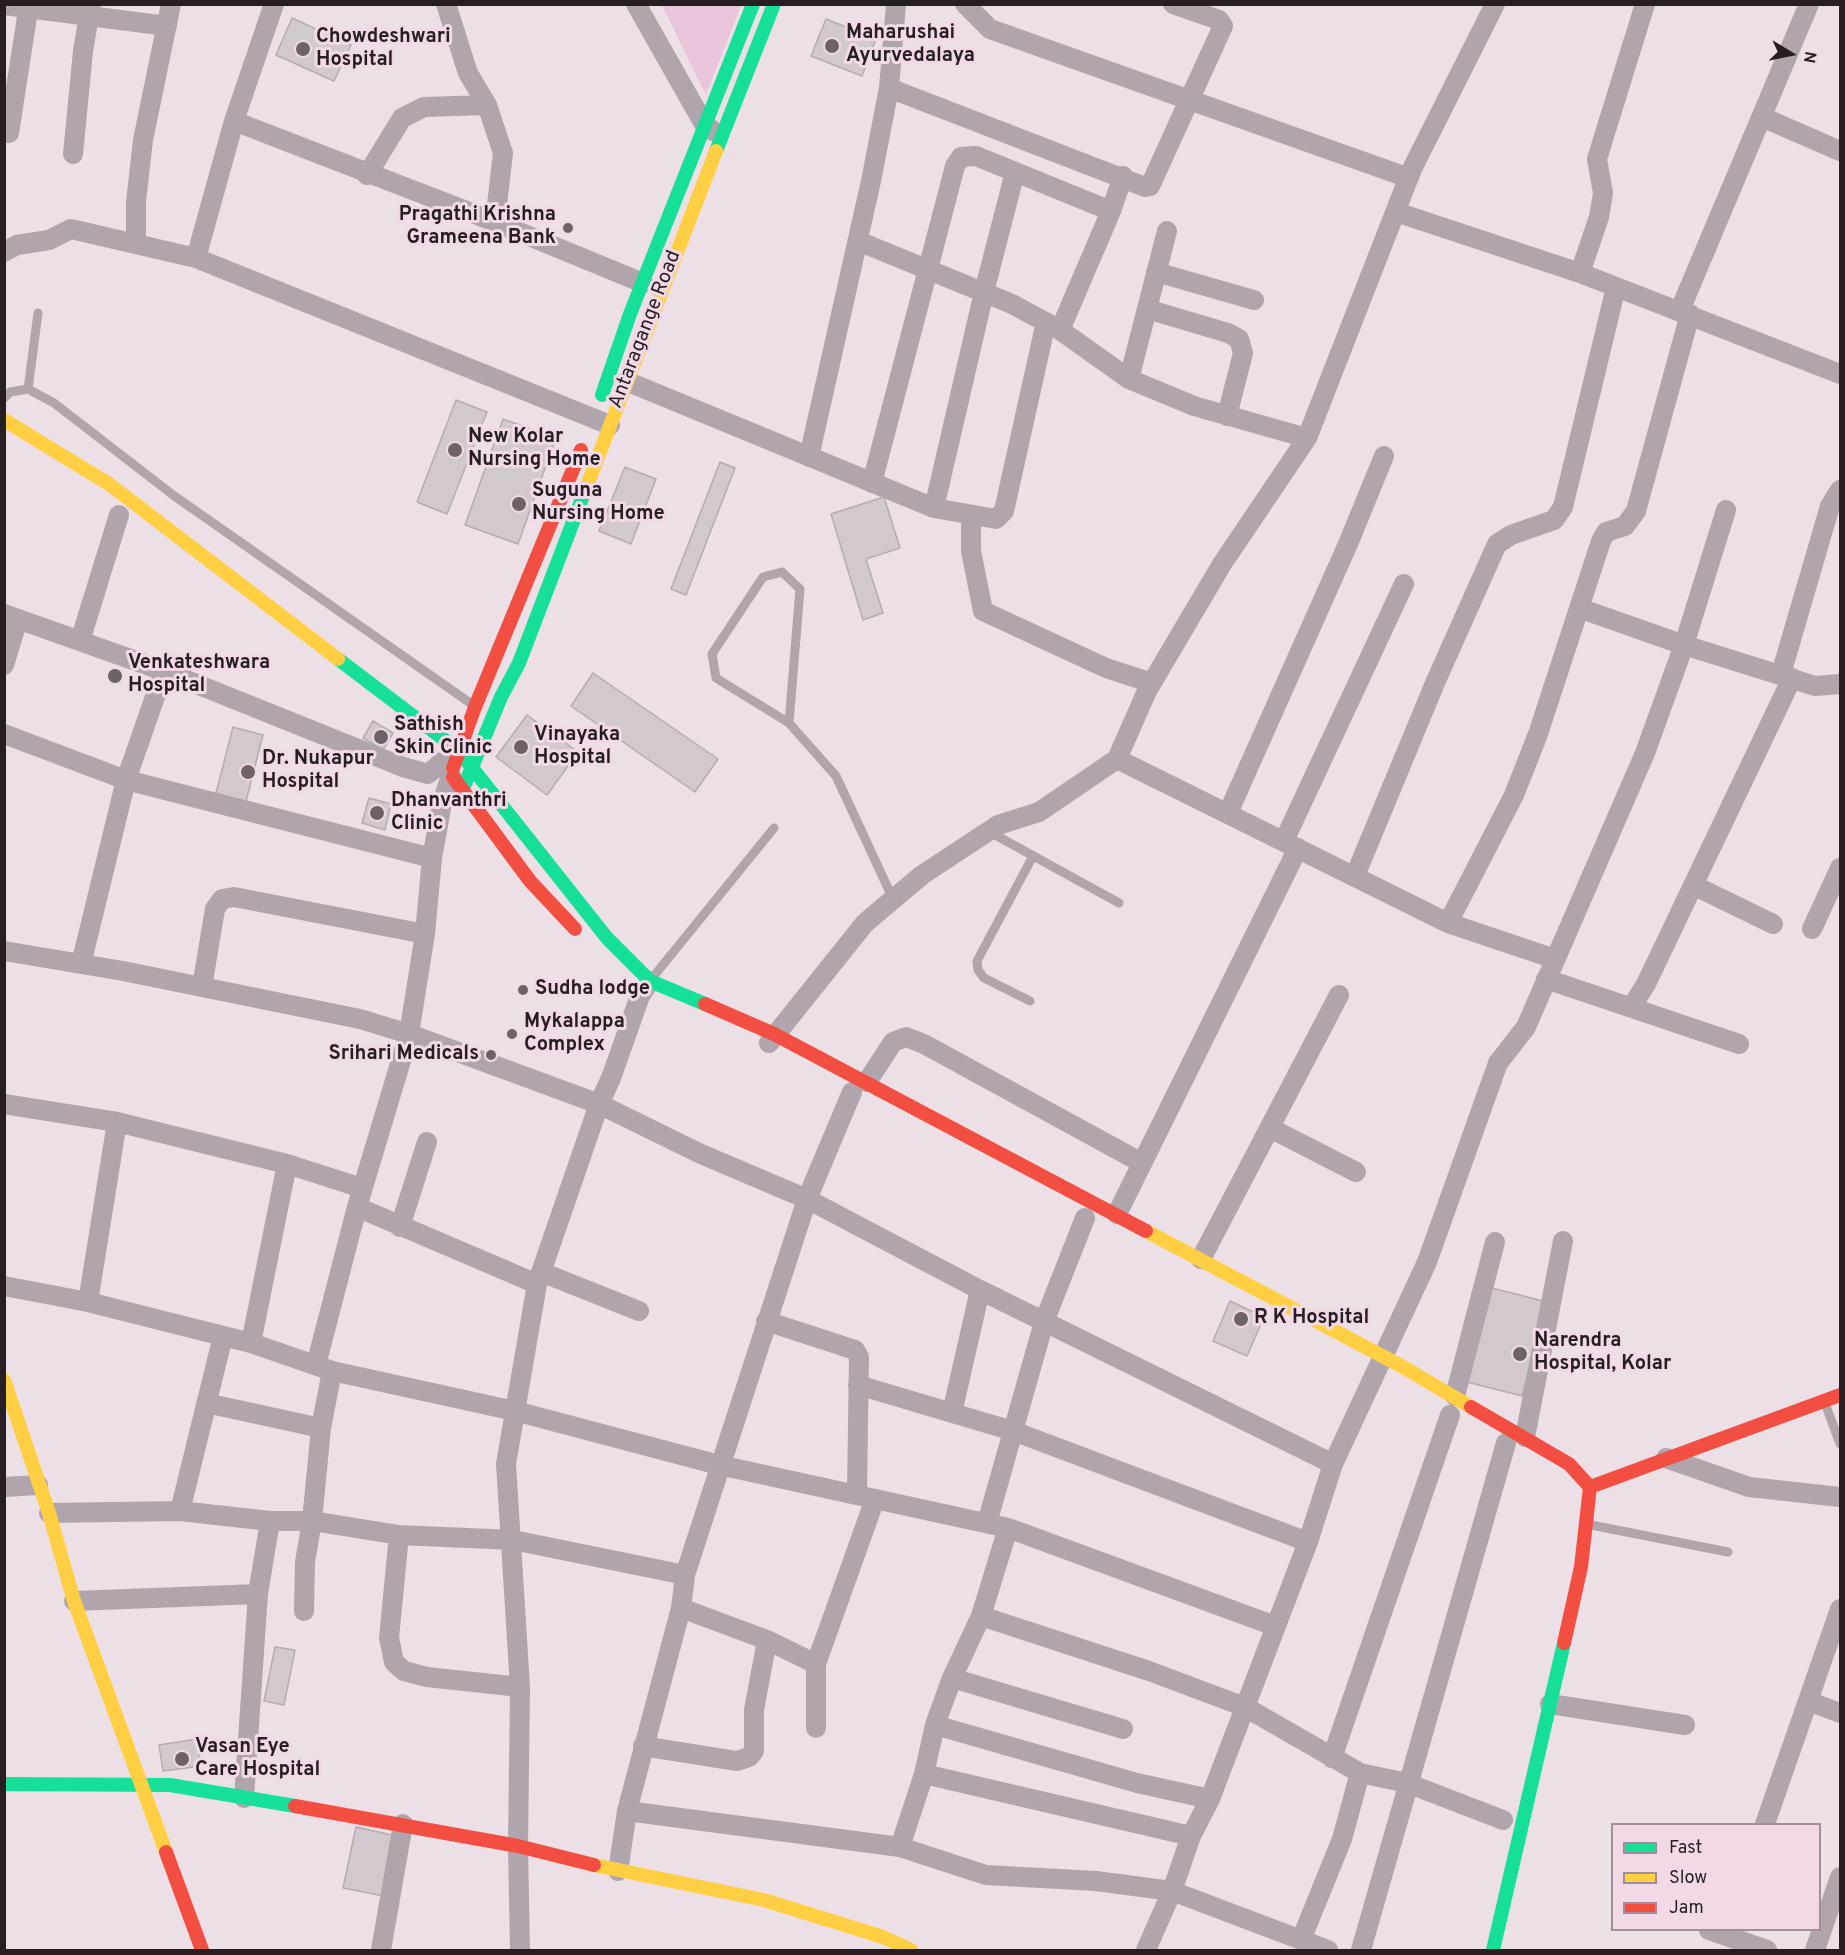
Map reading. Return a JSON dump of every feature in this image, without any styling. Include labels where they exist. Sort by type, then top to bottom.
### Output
[{"type":"street","points":[[136,242],[136,202],[143,140],[171,4]]},
{"type":"street","points":[[196,258],[234,121],[274,4]]},
{"type":"street","points":[[446,4],[468,73],[487,105],[503,153],[495,222]]},
{"type":"street","points":[[636,4],[704,124],[720,136]]},
{"type":"street","name":"Antaragange Road","points":[[753,4],[643,283],[594,428],[519,663],[501,697],[473,770],[448,770],[594,428],[626,381],[720,136],[774,4]]},
{"type":"street","points":[[809,457],[858,241],[889,88],[896,4]]},
{"type":"street","points":[[965,4],[990,29],[1409,177]]},
{"type":"street","points":[[889,88],[1123,176],[1145,187],[1150,186],[1224,26],[1219,20],[1173,4]]},
{"type":"street","points":[[768,1044],[865,923],[893,899],[922,876],[988,831],[998,825],[1039,812],[1117,759],[1152,683],[1222,564],[1307,438],[1409,177],[1495,4]]},
{"type":"street","points":[[1580,273],[1599,217],[1602,193],[1597,159],[1645,4]]},
{"type":"street","points":[[1448,923],[1514,795],[1606,532],[1625,526],[1636,511],[1685,312],[1809,4]]},
{"type":"street","points":[[4,5],[90,11],[166,26]]},
{"type":"street","points":[[9,133],[29,7]]},
{"type":"street","points":[[73,154],[90,11]]},
{"type":"street","points":[[368,175],[402,118],[424,107],[487,105]]},
{"type":"street","points":[[1762,117],[1840,151]]},
{"type":"street","points":[[234,121],[368,175],[495,222],[643,283]]},
{"type":"street","points":[[872,483],[955,166],[961,157],[976,156],[1111,211]]},
{"type":"street","points":[[934,508],[984,292],[1015,172]]},
{"type":"street","points":[[626,381],[934,508],[996,519],[1004,511],[1053,326],[1111,211],[1123,176]]},
{"type":"street","points":[[1396,212],[1580,273],[1840,374]]},
{"type":"street","points":[[4,252],[17,245],[49,240],[71,229],[136,242],[196,258],[594,428]]},
{"type":"street","points":[[1129,380],[1167,231]]},
{"type":"street","points":[[858,241],[984,292],[1053,326],[1129,380],[1194,406],[1307,438]]},
{"type":"street","points":[[1156,272],[1254,300]]},
{"type":"street","points":[[1355,876],[1435,682],[1497,544],[1511,535],[1554,520],[1563,507],[1616,287]]},
{"type":"street","points":[[1147,309],[1228,333],[1239,339],[1243,353],[1227,416]]},
{"type":"street","points":[[4,420],[109,484],[458,750],[607,938],[643,991],[768,1044],[856,1089],[1117,1214],[1384,1357],[1451,1410],[1569,1464],[1590,1487],[1581,1567],[1493,1950]]},
{"type":"street","points":[[1228,813],[1348,544],[1384,456]]},
{"type":"street","points":[[42,460],[59,471]]},
{"type":"street","points":[[1632,1006],[1646,984],[1693,885],[1786,676],[1830,506],[1840,490]]},
{"type":"street","points":[[1146,1950],[1172,1890],[1191,1836],[1210,1799],[1308,1542],[1333,1464],[1427,1262],[1498,1063],[1526,1028],[1645,753],[1684,645],[1726,510]]},
{"type":"street","points":[[80,641],[119,515]]},
{"type":"street","points":[[971,516],[971,551],[983,611],[1106,668],[1152,683]]},
{"type":"street","points":[[1117,1214],[1291,844],[1404,584]]},
{"type":"street","points":[[1580,608],[1684,645],[1786,676],[1840,697]]},
{"type":"street","points":[[4,665],[11,617],[164,671],[403,767],[428,774],[448,770]]},
{"type":"street","points":[[81,964],[126,780],[164,671]]},
{"type":"street","points":[[1815,686],[1840,684]]},
{"type":"street","points":[[4,734],[126,780],[432,858]]},
{"type":"street","points":[[1117,759],[1448,923],[1555,959]]},
{"type":"street","points":[[304,1611],[305,1562],[312,1521],[324,1368],[357,1207],[409,1034],[425,934],[432,858],[448,770]]},
{"type":"street","points":[[448,770],[530,881],[585,938]]},
{"type":"street","points":[[1812,929],[1840,868]]},
{"type":"street","points":[[1693,885],[1773,924]]},
{"type":"street","points":[[202,987],[215,909],[222,899],[234,897],[425,934]]},
{"type":"street","points":[[4,951],[360,1019],[409,1034],[599,1104],[701,1154],[807,1198],[980,1290],[1333,1464]]},
{"type":"street","points":[[1546,979],[1632,1006],[1738,1044]]},
{"type":"street","points":[[520,1950],[518,1846],[520,1687],[513,1540],[506,1464],[539,1278],[599,1104],[643,991]]},
{"type":"street","points":[[1201,1259],[1339,995]]},
{"type":"street","points":[[618,1871],[627,1811],[681,1608],[685,1575],[718,1465],[807,1198],[856,1089],[893,1042],[906,1037],[924,1044],[1142,1163]]},
{"type":"street","points":[[4,1104],[117,1122],[287,1164],[363,1188]]},
{"type":"street","points":[[88,1302],[117,1122]]},
{"type":"street","points":[[1270,1128],[1356,1172]]},
{"type":"street","points":[[400,1227],[428,1142]]},
{"type":"street","points":[[251,1343],[287,1164]]},
{"type":"street","points":[[357,1207],[400,1227],[539,1278],[639,1311]]},
{"type":"street","points":[[987,1523],[1044,1322],[1085,1218]]},
{"type":"street","points":[[1361,1950],[1407,1783],[1516,1440],[1563,1241]]},
{"type":"street","points":[[1332,1758],[1451,1410],[1495,1242]]},
{"type":"street","points":[[4,1286],[88,1302],[251,1343],[324,1368],[515,1411],[718,1465],[1008,1528],[1275,1626]]},
{"type":"street","points":[[952,1413],[980,1290]]},
{"type":"street","points":[[766,1321],[855,1350],[859,1357],[858,1386],[866,1496],[816,1664],[816,1728]]},
{"type":"street","points":[[180,1511],[223,1336]]},
{"type":"street","points":[[4,1380],[49,1513],[74,1601],[202,1950]]},
{"type":"street","points":[[858,1386],[1013,1431],[1308,1542]]},
{"type":"street","points":[[1590,1487],[1840,1395]]},
{"type":"street","points":[[206,1403],[321,1428]]},
{"type":"street","points":[[1488,1433],[1516,1440],[1552,1470]]},
{"type":"street","points":[[1666,1458],[1749,1487],[1840,1497]]},
{"type":"street","points":[[4,1487],[38,1485]]},
{"type":"street","points":[[49,1513],[180,1511],[270,1521],[312,1521],[399,1535],[513,1540],[685,1575]]},
{"type":"street","points":[[244,1798],[258,1594],[270,1521]]},
{"type":"street","points":[[900,1847],[924,1774],[935,1725],[952,1678],[981,1616],[1008,1528]]},
{"type":"street","points":[[399,1535],[389,1638],[393,1662],[404,1671],[427,1677],[520,1687]]},
{"type":"street","points":[[74,1601],[258,1594]]},
{"type":"street","points":[[681,1608],[767,1640],[816,1664]]},
{"type":"street","points":[[1765,1823],[1840,1609]]},
{"type":"street","points":[[981,1616],[1149,1671],[1245,1707],[1360,1773],[1407,1783],[1503,1820]]},
{"type":"street","points":[[643,1746],[736,1761],[749,1757],[754,1751],[754,1710],[767,1640]]},
{"type":"street","points":[[952,1678],[1124,1729]]},
{"type":"street","points":[[1808,1701],[1840,1713]]},
{"type":"street","points":[[1550,1704],[1685,1725]]},
{"type":"street","points":[[935,1725],[1137,1783],[1210,1799]]},
{"type":"street","points":[[1301,1940],[1342,1839],[1360,1773]]},
{"type":"street","points":[[924,1774],[1191,1836]]},
{"type":"street","points":[[4,1784],[142,1783],[170,1785],[403,1824],[518,1846],[618,1871],[764,1900],[883,1937],[911,1950]]},
{"type":"street","points":[[627,1811],[900,1847],[986,1875],[1096,1881],[1172,1890],[1328,1950]]},
{"type":"street","points":[[381,1950],[403,1824]]},
{"type":"street","points":[[1815,1950],[1840,1876]]},
{"type":"street","points":[[1721,1937],[1767,1950]]},
{"type":"lane","points":[[28,389],[39,313]]},
{"type":"lane","points":[[4,398],[10,392],[28,389],[54,403],[173,495],[476,707]]},
{"type":"lane","points":[[789,723],[800,589],[782,572],[763,577],[712,654],[716,678],[789,723],[836,776],[893,899]]},
{"type":"lane","points":[[643,991],[774,828]]},
{"type":"lane","points":[[988,831],[1119,903]]},
{"type":"lane","points":[[1030,1001],[984,978],[978,970],[977,961],[1033,856]]},
{"type":"lane","points":[[1824,1401],[1840,1444]]},
{"type":"lane","points":[[1586,1524],[1728,1551]]},
{"type":"shaded area","points":[[662,5],[741,5],[706,95]]},
{"type":"building","points":[[292,18],[351,45],[334,81],[276,55]]},
{"type":"building","points":[[826,19],[876,39],[862,76],[811,56]]},
{"type":"building","points":[[456,400],[487,412],[447,514],[417,502]]},
{"type":"building","points":[[503,419],[556,438],[518,544],[465,525]]},
{"type":"building","points":[[720,462],[735,468],[686,595],[671,589]]},
{"type":"building","points":[[625,467],[656,479],[631,544],[599,531]]},
{"type":"building","points":[[884,497],[900,548],[866,559],[883,613],[863,620],[831,514]]},
{"type":"building","points":[[593,673],[718,759],[695,792],[571,706]]},
{"type":"building","points":[[527,715],[578,752],[547,795],[496,757]]},
{"type":"building","points":[[373,721],[393,733],[383,750],[363,738]]},
{"type":"building","points":[[233,727],[263,735],[245,805],[215,797]]},
{"type":"building","points":[[369,798],[391,804],[385,830],[362,823]]},
{"type":"building","points":[[1488,1287],[1547,1302],[1522,1396],[1463,1381]]},
{"type":"building","points":[[1230,1301],[1264,1317],[1247,1356],[1213,1341]]},
{"type":"building","points":[[275,1647],[295,1650],[284,1705],[264,1701]]},
{"type":"building","points":[[197,1739],[201,1766],[163,1771],[159,1745]]},
{"type":"building","points":[[356,1827],[396,1836],[384,1896],[343,1888]]},
{"type":"traffic: fast","points":[[602,395],[630,314],[753,4]]},
{"type":"traffic: fast","points":[[716,151],[774,4]]},
{"type":"traffic: fast","points":[[465,784],[501,697],[519,663],[586,488]]},
{"type":"traffic: fast","points":[[338,659],[458,750],[607,938],[650,981],[705,1004]]},
{"type":"traffic: fast","points":[[1493,1950],[1564,1643]]},
{"type":"traffic: fast","points":[[4,1784],[170,1785],[295,1806]]},
{"type":"traffic: slow","points":[[586,488],[716,151]]},
{"type":"traffic: slow","points":[[4,420],[109,484],[338,659]]},
{"type":"traffic: slow","points":[[1146,1231],[1403,1367],[1471,1407]]},
{"type":"traffic: slow","points":[[4,1380],[49,1513],[74,1601],[166,1852]]},
{"type":"traffic: slow","points":[[594,1865],[764,1900],[883,1937],[911,1950]]},
{"type":"traffic: jam","points":[[453,768],[475,707],[581,450]]},
{"type":"traffic: jam","points":[[453,777],[530,881],[575,929]]},
{"type":"traffic: jam","points":[[705,1004],[774,1034],[1146,1231]]},
{"type":"traffic: jam","points":[[1590,1487],[1840,1395]]},
{"type":"traffic: jam","points":[[1471,1407],[1569,1464],[1590,1487],[1581,1567],[1564,1643]]},
{"type":"traffic: jam","points":[[295,1806],[518,1846],[594,1865]]},
{"type":"traffic: jam","points":[[166,1852],[202,1950]]},
{"type":"place","name":"Maharushai Ayurvedalaya","points":[[832,46]]},
{"type":"place","name":"Chowdeshwari Hospital","points":[[303,49]]},
{"type":"place","name":"Pragathi Krishna Grameena Bank","points":[[568,228]]},
{"type":"place","name":"New Kolar Nursing Home","points":[[455,450]]},
{"type":"place","name":"Suguna Nursing Home","points":[[519,504]]},
{"type":"place","name":"Venkateshwara Hospital","points":[[115,676]]},
{"type":"place","name":"Sathish Skin Clinic","points":[[381,737]]},
{"type":"place","name":"Vinayaka Hospital","points":[[521,747]]},
{"type":"place","name":"Dr. Nukapur Hospital","points":[[248,772]]},
{"type":"place","name":"Dhanvanthri Clinic","points":[[377,813]]},
{"type":"place","name":"Sudha lodge","points":[[523,990]]},
{"type":"place","name":"Mykalappa Complex","points":[[512,1034]]},
{"type":"place","name":"Srihari Medicals","points":[[491,1055]]},
{"type":"place","name":"R K Hospital","points":[[1241,1319]]},
{"type":"place","name":"Narendra Hospital, Kolar","points":[[1520,1354]]},
{"type":"place","name":"Vasan Eye Care Hospital","points":[[182,1759]]}]
